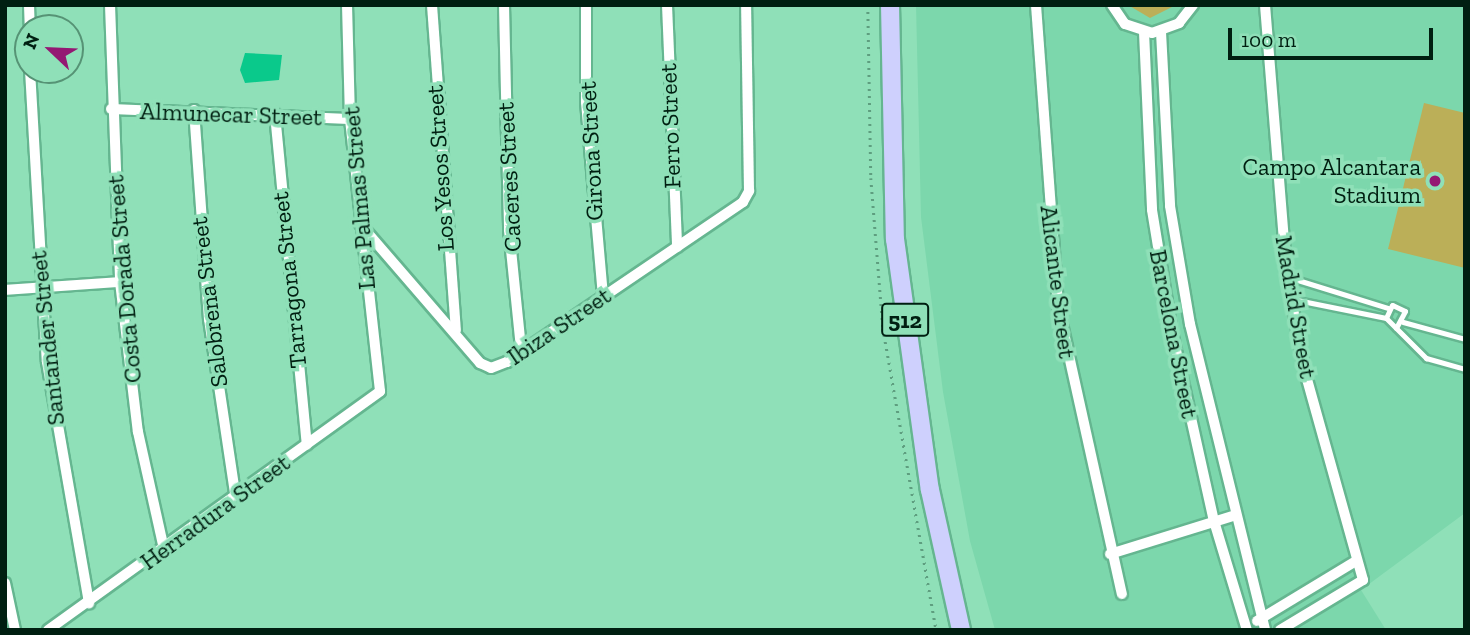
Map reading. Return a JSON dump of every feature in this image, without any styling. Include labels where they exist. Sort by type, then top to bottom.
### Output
[{"type":"main road","name":"512","points":[[890,5],[895,239],[930,490],[961,630]]},
{"type":"street","name":"Costa Dorada Street","points":[[110,5],[111,109],[120,282],[138,432],[164,549]]},
{"type":"street","name":"Las Palmas Street","points":[[347,5],[351,119],[360,224],[380,390]]},
{"type":"street","name":"Los Yesos Street","points":[[432,5],[444,234],[456,330]]},
{"type":"street","name":"Caceres Street","points":[[504,5],[509,230],[521,348]]},
{"type":"street","name":"Girona Street","points":[[586,5],[586,102],[603,297]]},
{"type":"street","name":"Ferro Street","points":[[667,5],[677,247]]},
{"type":"street","name":"Ibiza Street","points":[[360,224],[486,367],[507,362],[521,348],[677,247],[749,191],[746,5]]},
{"type":"street","name":"Alicante Street","points":[[1037,5],[1058,306],[1110,554],[1122,594]]},
{"type":"street","points":[[1112,5],[1125,24],[1144,32],[1161,32],[1179,23],[1193,5]]},
{"type":"street","name":"Madrid Street","points":[[1265,5],[1287,277],[1356,561],[1363,580],[1280,630]]},
{"type":"street","name":"Barcelona Street","points":[[1144,32],[1152,210],[1214,521],[1245,629]]},
{"type":"street","name":"Barcelona Street","points":[[1161,32],[1170,206],[1233,516],[1263,625]]},
{"type":"street","name":"Santander Street","points":[[31,84],[41,288],[63,471],[89,603]]},
{"type":"street","name":"Almunecar Street","points":[[111,109],[194,110],[351,119]]},
{"type":"street","name":"Salobrena Street","points":[[194,110],[209,319],[235,493]]},
{"type":"street","name":"Tarragona Street","points":[[275,114],[307,444]]},
{"type":"street","points":[[5,290],[120,282]]},
{"type":"street","name":"Herradura Street","points":[[48,630],[164,549],[235,493],[380,390]]},
{"type":"street","points":[[1110,554],[1233,516]]},
{"type":"street","points":[[1245,629],[1263,625],[1356,561]]},
{"type":"street","points":[[5,583],[15,630]]},
{"type":"lane","points":[[1287,277],[1388,308],[1402,307],[1403,322]]},
{"type":"lane","points":[[1292,299],[1386,318],[1426,358],[1465,369]]},
{"type":"lane","points":[[1386,318],[1388,308]]},
{"type":"lane","points":[[1396,327],[1403,322]]},
{"type":"lane","points":[[1403,322],[1465,339]]},
{"type":"shaded area","points":[[916,5],[1465,5],[1465,513],[1361,590],[1386,630],[995,630],[970,541],[943,392],[921,217]]},
{"type":"shaded area","points":[[1128,5],[1176,5],[1150,18]]},
{"type":"shaded area","points":[[245,53],[282,55],[279,80],[245,83],[240,70]]},
{"type":"shaded area","name":"Campo Alcantara Stadium","points":[[1424,103],[1465,113],[1465,268],[1388,249]]},
{"type":"place","name":"Campo Alcantara Stadium","points":[[1435,181]]}]
